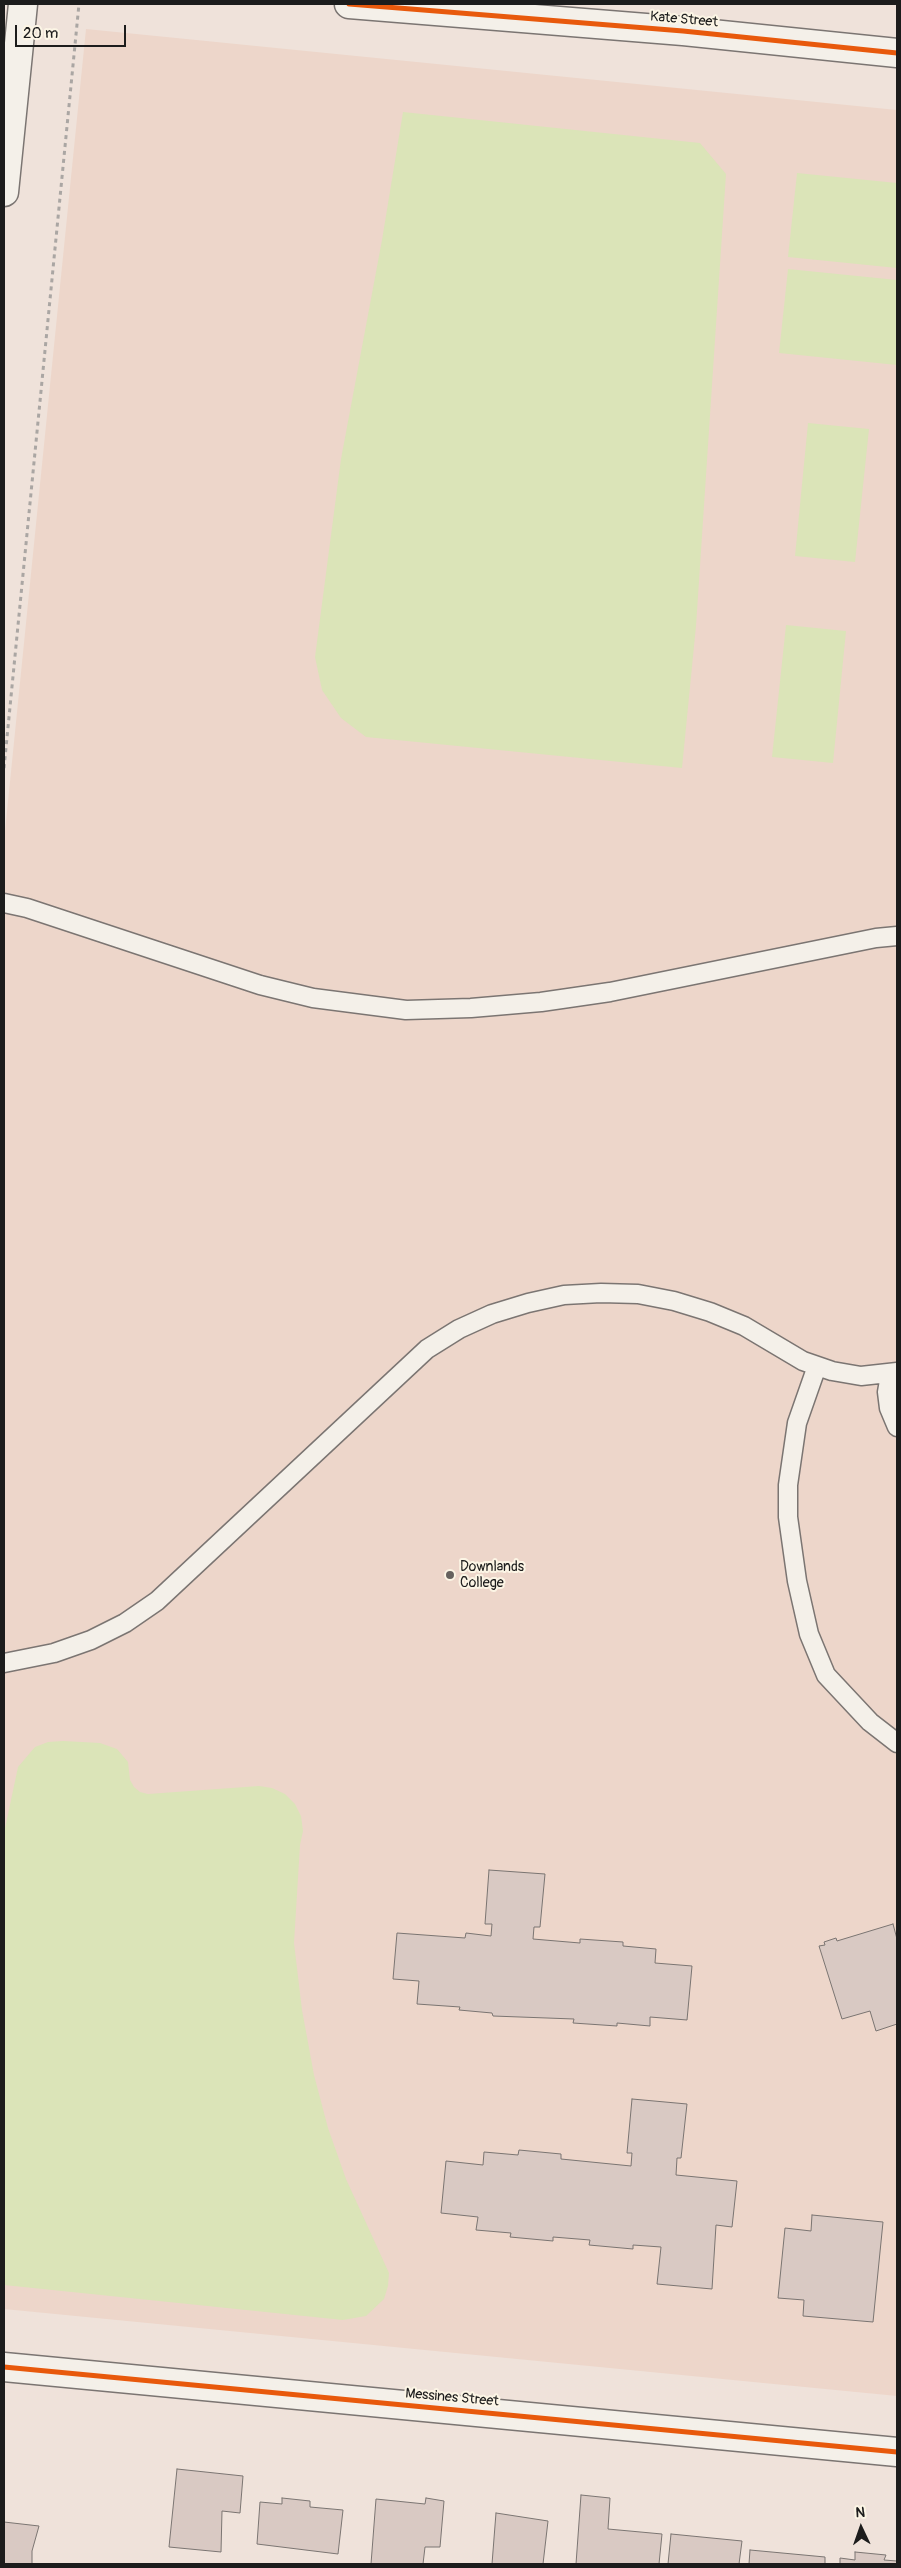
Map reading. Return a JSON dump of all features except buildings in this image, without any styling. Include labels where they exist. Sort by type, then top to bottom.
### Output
[{"type":"main road","points":[[4,192],[23,4]]},
{"type":"main road","name":"Kate Street","points":[[349,4],[683,31],[897,53]]},
{"type":"main road","name":"Messines Street","points":[[4,2367],[897,2452]]},
{"type":"lane","points":[[4,903],[27,908],[260,985],[313,998],[406,1010],[481,1008],[610,992],[876,938],[897,936]]},
{"type":"lane","points":[[4,1663],[54,1653],[90,1640],[125,1623],[157,1601],[428,1348],[459,1329],[492,1314],[564,1295],[638,1294],[674,1301],[710,1312],[744,1326],[803,1361],[832,1371],[861,1376],[894,1374],[887,1392],[889,1408],[897,1427]]},
{"type":"lane","points":[[817,1366],[797,1423],[788,1485],[788,1517],[797,1581],[809,1634],[826,1675],[870,1722],[897,1743]]},
{"type":"path","points":[[4,768],[79,4]]},
{"type":"shaded area","name":"Downlands College","points":[[86,29],[897,110],[897,2396],[4,2309],[4,841]]},
{"type":"green space","points":[[403,112],[700,143],[726,174],[696,626],[682,768],[366,737],[341,718],[322,690],[315,657],[341,459],[382,240]]},
{"type":"green space","points":[[797,173],[897,183],[897,268],[788,257]]},
{"type":"green space","points":[[788,269],[897,280],[897,365],[779,353]]},
{"type":"green space","points":[[808,423],[869,429],[855,562],[795,556]]},
{"type":"green space","points":[[786,625],[846,631],[833,763],[772,757]]},
{"type":"green space","points":[[48,1742],[100,1743],[117,1749],[128,1762],[130,1780],[140,1792],[148,1794],[259,1786],[272,1788],[285,1794],[295,1804],[301,1816],[303,1831],[300,1845],[294,1943],[302,2010],[314,2075],[328,2128],[346,2179],[389,2273],[384,2299],[366,2316],[343,2320],[4,2285],[4,1833],[18,1767],[35,1747]]},
{"type":"cycle path","points":[[349,4],[683,31],[897,53]]},
{"type":"cycle path","points":[[4,2367],[897,2452]]},
{"type":"place","name":"Downlands College","points":[[450,1575]]}]
